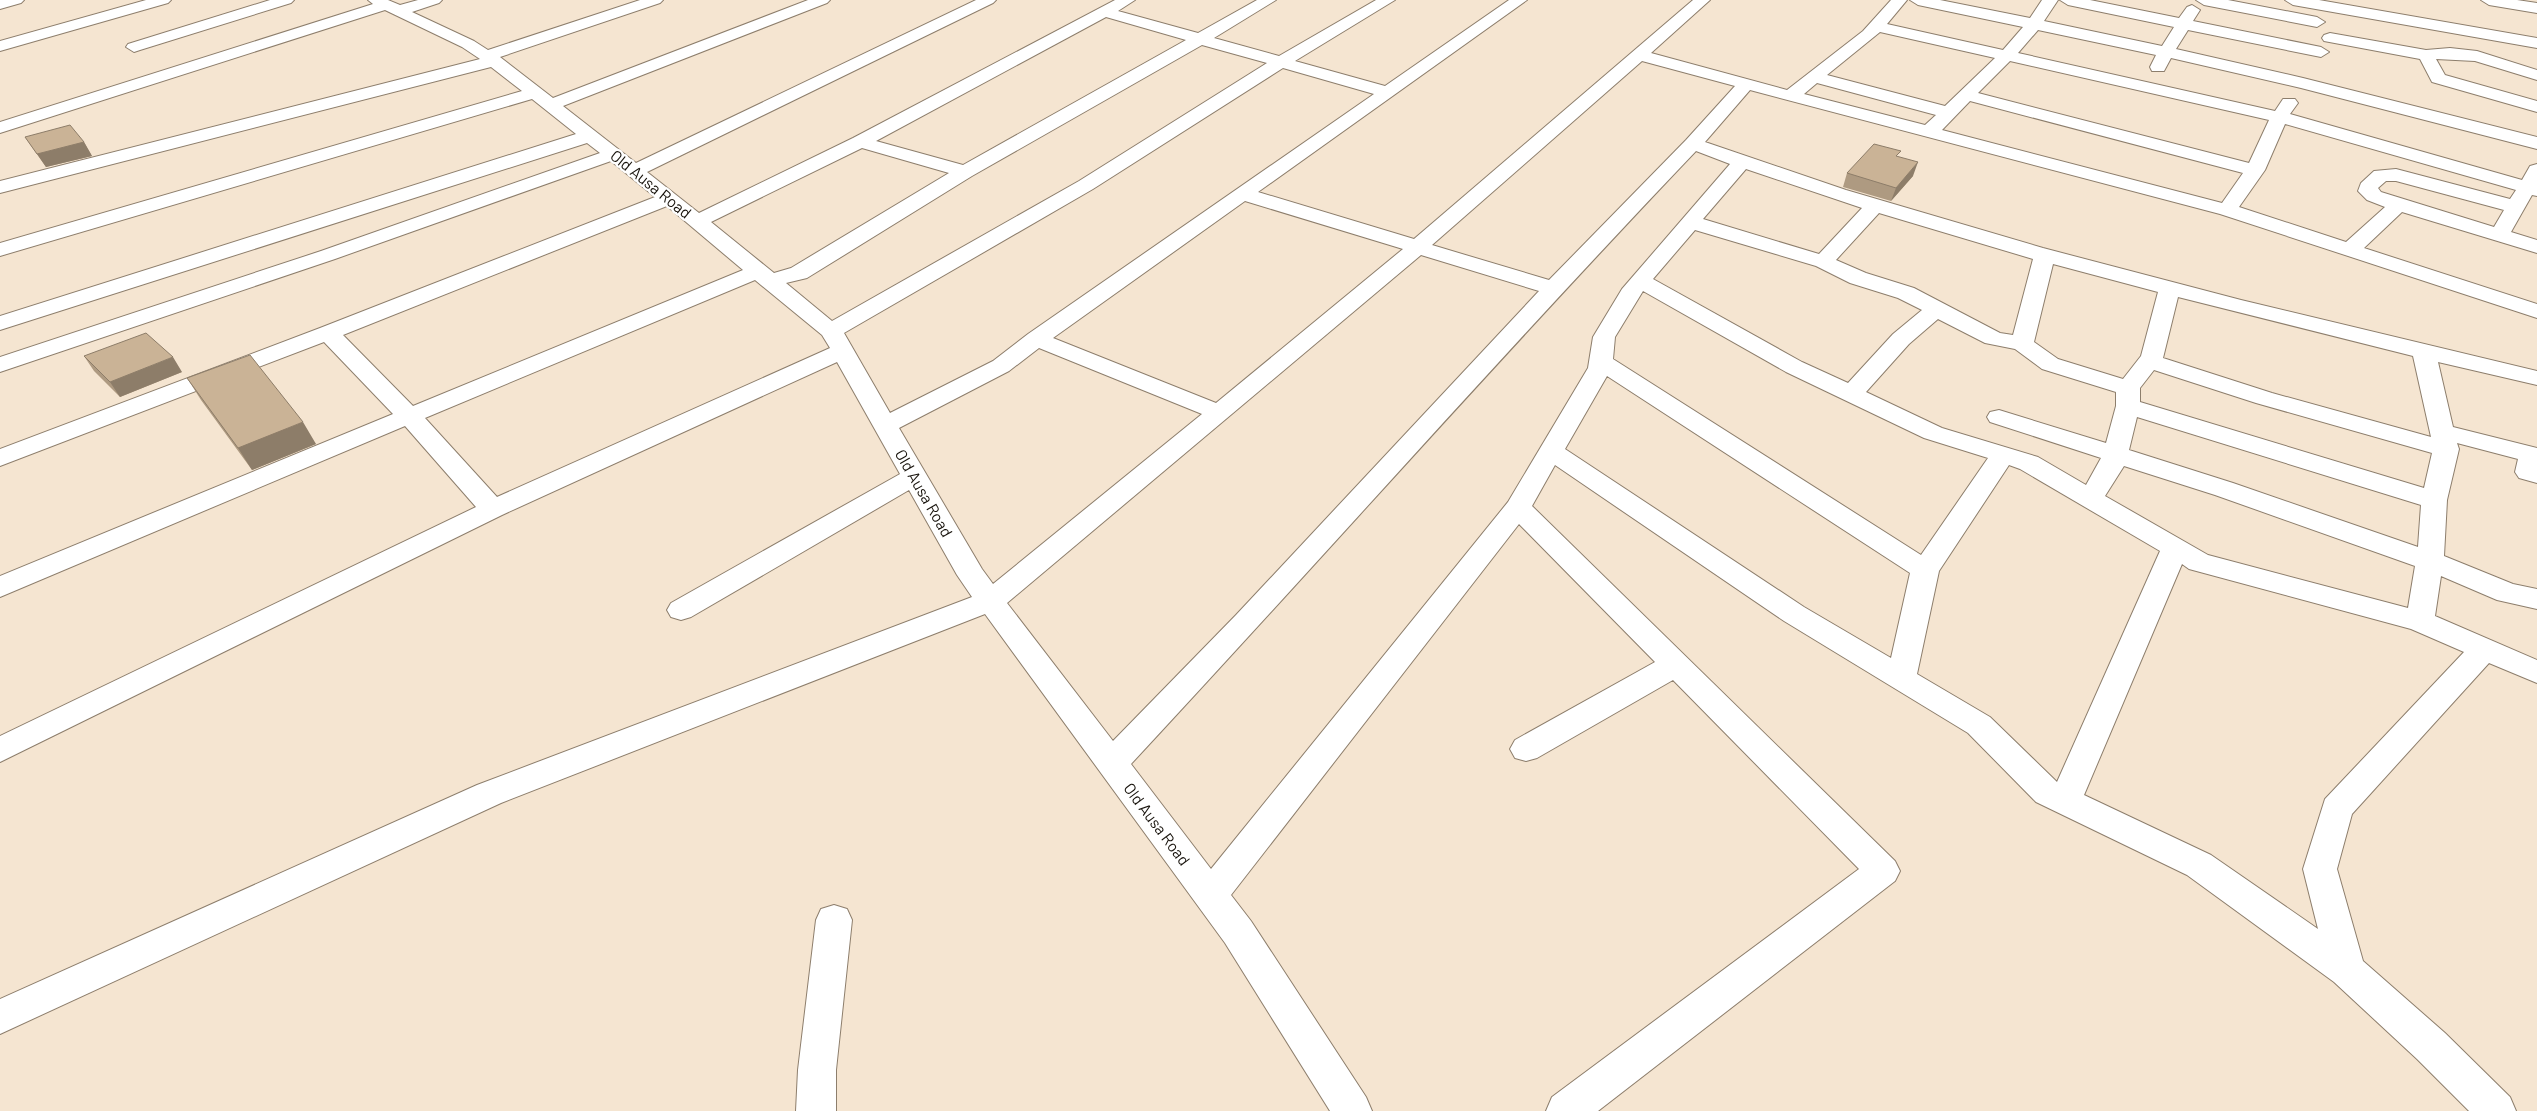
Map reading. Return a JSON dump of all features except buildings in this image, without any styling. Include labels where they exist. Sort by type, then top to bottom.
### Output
[{"type":"street","points":[[0,4],[16,0]]},
{"type":"street","points":[[0,46],[163,0]]},
{"type":"street","points":[[134,47],[286,0]]},
{"type":"street","points":[[0,128],[387,5],[434,0]]},
{"type":"street","points":[[0,187],[490,59],[655,0]]},
{"type":"street","points":[[0,250],[543,99],[822,0]]},
{"type":"street","points":[[634,170],[988,0]]},
{"type":"street","points":[[698,221],[860,142],[1127,0]]},
{"type":"street","points":[[0,587],[409,416],[765,276],[799,273],[965,172],[1268,0]]},
{"type":"street","points":[[0,750],[837,341],[1281,62],[1387,0]]},
{"type":"street","points":[[885,424],[1001,366],[1036,339],[1519,0]]},
{"type":"street","points":[[0,1017],[489,794],[991,601],[1220,413],[1418,246],[1702,0]]},
{"type":"street","points":[[1790,96],[1869,34],[1899,0]]},
{"type":"street","points":[[1918,0],[2303,83],[2537,143]]},
{"type":"street","points":[[1928,133],[2008,54],[2034,24],[2050,0]]},
{"type":"street","points":[[2068,0],[2184,24],[2329,39],[2426,55],[2450,53],[2490,59],[2537,75]]},
{"type":"street","points":[[2146,85],[2197,0]]},
{"type":"street","points":[[2204,0],[2329,39]]},
{"type":"street","points":[[2293,0],[2351,5],[2537,43]]},
{"type":"street","points":[[2491,0],[2537,8]]},
{"type":"street","name":"Old Ausa Road","points":[[387,5],[468,44],[490,59],[698,221],[765,276],[837,341],[971,575],[1238,932],[1352,1111]]},
{"type":"street","points":[[2227,210],[2255,170],[2279,117],[2303,83],[2351,5]]},
{"type":"street","points":[[1104,12],[1387,92]]},
{"type":"street","points":[[1876,26],[2146,85],[2279,117],[2534,183],[2499,235]]},
{"type":"street","points":[[2490,59],[2501,36]]},
{"type":"street","points":[[1640,55],[1928,133],[2227,210],[2537,310]]},
{"type":"street","points":[[2426,55],[2438,78],[2537,107]]},
{"type":"street","points":[[1813,77],[1949,113]]},
{"type":"street","points":[[1112,763],[1253,615],[1553,288],[1693,144],[1746,84]]},
{"type":"street","points":[[1966,95],[2255,170]]},
{"type":"street","points":[[0,323],[590,136]]},
{"type":"street","points":[[860,142],[965,172]]},
{"type":"street","points":[[1693,144],[1875,206],[2045,254],[2424,352],[2537,378]]},
{"type":"street","points":[[0,365],[328,255],[614,154]]},
{"type":"street","points":[[1210,895],[1518,507],[1601,362],[1604,337],[1640,280],[1742,162]]},
{"type":"street","points":[[2517,207],[2396,175],[2381,175],[2368,187],[2368,191],[2374,196],[2398,206],[2537,247]]},
{"type":"street","points":[[1243,194],[1553,288]]},
{"type":"street","points":[[0,458],[328,333],[669,198]]},
{"type":"street","points":[[1823,262],[1875,206]]},
{"type":"street","points":[[2350,250],[2398,206]]},
{"type":"street","points":[[1691,222],[1823,262],[1858,278],[1906,294],[1992,338],[2022,344],[2050,364],[2128,397],[2434,500]]},
{"type":"street","points":[[2022,344],[2045,254]]},
{"type":"street","points":[[1640,280],[1794,367],[1933,434],[2029,463],[2199,562],[2420,621],[2537,672]]},
{"type":"street","points":[[2090,498],[2112,465],[2128,397],[2152,357],[2170,287]]},
{"type":"street","points":[[1852,394],[1901,338],[1935,310]]},
{"type":"street","points":[[328,333],[409,416],[493,509]]},
{"type":"street","points":[[1036,339],[1220,413]]},
{"type":"street","points":[[2420,621],[2430,561],[2434,500],[2444,440],[2424,352]]},
{"type":"street","points":[[2149,361],[2264,398],[2444,440],[2532,454],[2528,472],[2537,475]]},
{"type":"street","points":[[1601,362],[1924,570]]},
{"type":"street","points":[[1999,417],[2224,489],[2430,561],[2507,592],[2537,600]]},
{"type":"street","points":[[1551,451],[1794,614],[1979,725],[2048,793],[2199,865],[2347,970],[2431,1046],[2496,1111]]},
{"type":"street","points":[[1901,678],[1924,570],[2002,456]]},
{"type":"street","points":[[681,610],[915,476]]},
{"type":"street","points":[[1518,507],[1883,871],[1566,1111]]},
{"type":"street","points":[[2065,801],[2175,549]]},
{"type":"street","points":[[2347,970],[2320,869],[2337,808],[2485,649]]},
{"type":"street","points":[[1526,749],[1676,664]]},
{"type":"street","points":[[816,1111],[817,1070],[834,920]]}]
